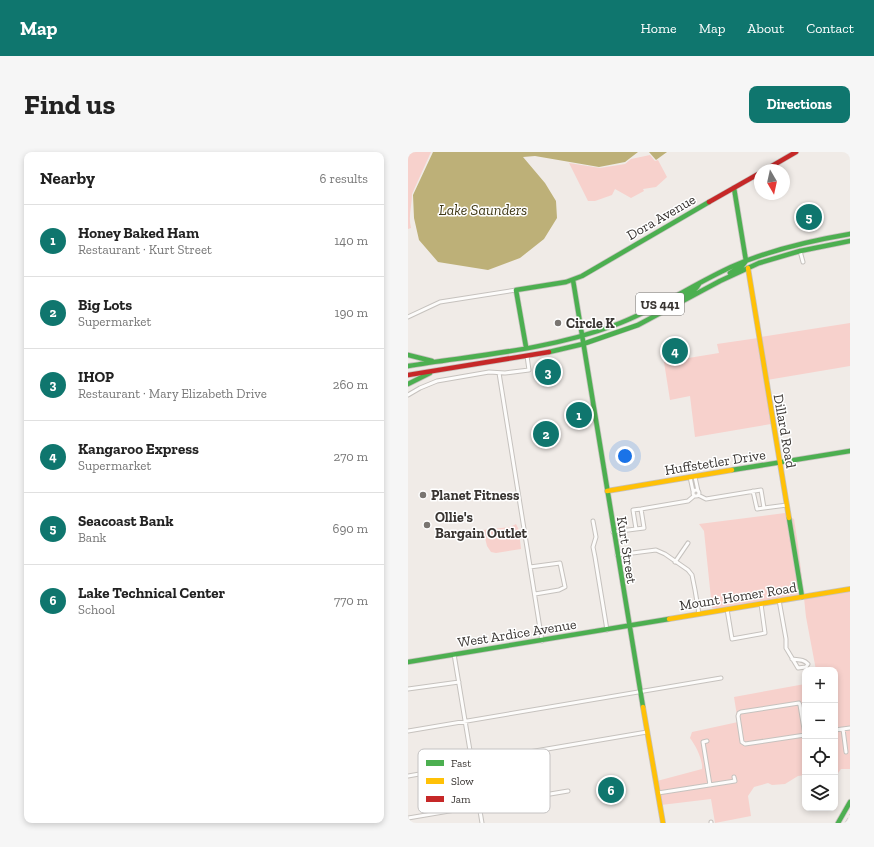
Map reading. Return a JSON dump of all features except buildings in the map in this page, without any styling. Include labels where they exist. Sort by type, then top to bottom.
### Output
[{"type":"street","points":[[775,164],[796,152]]},
{"type":"street","name":"Dora Avenue","points":[[516,290],[573,280],[582,276],[754,176]]},
{"type":"street","points":[[720,281],[723,277],[742,266],[746,261],[734,188]]},
{"type":"street","name":"US 441","points":[[408,366],[545,344],[582,336],[636,316],[700,283],[768,252],[809,241],[850,234]]},
{"type":"street","points":[[834,244],[840,240],[850,238]]},
{"type":"street","name":"US 441","points":[[408,375],[527,356],[583,344],[627,329],[720,281],[771,259],[800,251],[850,241]]},
{"type":"street","points":[[800,251],[802,262]]},
{"type":"street","points":[[748,268],[752,262],[768,252]]},
{"type":"street","name":"Dillard Road","points":[[748,268],[802,597]]},
{"type":"street","name":"Kurt Street","points":[[573,280],[613,532],[663,823]]},
{"type":"street","points":[[670,308],[673,303],[696,289],[700,283]]},
{"type":"street","points":[[408,317],[440,302],[516,290],[526,347],[520,353],[503,360]]},
{"type":"street","points":[[408,395],[437,381],[489,372],[499,373],[529,370],[527,356],[530,351],[545,344]]},
{"type":"street","points":[[408,355],[420,359],[439,361]]},
{"type":"street","points":[[408,384],[440,370]]},
{"type":"street","points":[[499,373],[542,641]]},
{"type":"street","name":"Huffstetler Drive","points":[[607,491],[693,479],[780,462],[850,451]]},
{"type":"street","points":[[693,479],[693,497]]},
{"type":"street","points":[[693,479],[699,494]]},
{"type":"street","points":[[693,491],[706,499],[761,490],[764,508]]},
{"type":"street","points":[[754,491],[757,509],[786,505]]},
{"type":"street","points":[[636,529],[633,510],[688,501],[699,494]]},
{"type":"street","points":[[613,532],[644,528],[641,509]]},
{"type":"street","points":[[593,522],[596,537],[593,547],[596,557],[607,630]]},
{"type":"street","points":[[675,562],[688,543]]},
{"type":"street","points":[[617,555],[656,550],[662,552],[688,570],[692,575],[699,614]]},
{"type":"street","points":[[530,567],[560,563],[565,587],[559,590],[535,594]]},
{"type":"street","name":"Mount Homer Road","points":[[629,626],[850,589]]},
{"type":"street","points":[[779,600],[786,639],[786,648],[792,659],[798,668],[806,667],[808,664],[799,659],[792,659]]},
{"type":"street","points":[[727,609],[732,639],[765,633],[761,604]]},
{"type":"street","name":"West Ardice Avenue","points":[[408,662],[629,626]]},
{"type":"street","points":[[454,654],[470,749]]},
{"type":"street","points":[[408,731],[721,678]]},
{"type":"street","points":[[409,689],[459,682]]},
{"type":"street","points":[[798,703],[800,705],[805,735],[745,744],[742,742],[738,713],[798,703]]},
{"type":"street","points":[[838,730],[850,728]]},
{"type":"street","points":[[843,729],[846,752]]},
{"type":"street","points":[[547,749],[647,732]]},
{"type":"street","points":[[706,741],[703,742],[710,785]]},
{"type":"street","points":[[408,776],[418,774]]},
{"type":"street","points":[[658,794],[734,781],[734,777]]},
{"type":"street","points":[[550,794],[568,791]]},
{"type":"street","points":[[838,823],[850,802]]},
{"type":"street","points":[[408,818],[438,813]]},
{"type":"street","points":[[480,813],[482,823]]},
{"type":"shaded area","points":[[408,152],[431,152],[412,194],[410,215],[411,228],[408,229]]},
{"type":"shaded area","points":[[650,155],[655,161],[658,160],[667,177],[656,187],[643,189],[644,191],[631,198],[615,189],[612,195],[595,201],[588,201],[569,163],[600,168],[625,164],[631,159]]},
{"type":"shaded area","points":[[850,323],[850,366],[767,380],[761,337]]},
{"type":"shaded area","points":[[758,338],[771,424],[695,437],[690,396],[670,400],[664,362],[719,353],[717,344]]},
{"type":"shaded area","points":[[785,513],[787,514],[800,595],[718,609],[712,608],[704,531],[699,524]]},
{"type":"shaded area","points":[[790,517],[794,519],[804,595]]},
{"type":"shaded area","points":[[516,524],[519,530],[521,549],[496,553],[491,552],[487,546],[483,530],[510,527]]},
{"type":"shaded area","points":[[850,590],[850,769],[841,769],[838,773],[838,667],[815,667],[804,598]]},
{"type":"shaded area","points":[[802,685],[802,775],[798,776],[785,784],[772,785],[768,783],[754,787],[748,796],[751,816],[715,823],[711,799],[661,805],[657,781],[702,769],[699,753],[690,738],[692,732],[738,722],[734,697]]},
{"type":"water","name":"Lake Saunders","points":[[433,152],[638,152],[625,162],[599,167],[535,156],[523,157],[545,183],[556,201],[557,218],[544,239],[520,258],[488,270],[438,262],[419,240],[414,218],[413,195]]},
{"type":"water","points":[[649,152],[667,152],[656,160]]},
{"type":"railway","points":[[845,823],[850,814]]},
{"type":"traffic: fast","points":[[734,188],[746,261]]},
{"type":"traffic: fast","points":[[526,347],[516,290],[566,282],[582,276],[709,202]]},
{"type":"traffic: fast","points":[[408,366],[513,351],[590,333],[630,319],[716,274],[745,261],[789,247],[850,234]]},
{"type":"traffic: fast","points":[[549,352],[583,344],[638,325],[720,281],[759,263],[800,251],[850,241]]},
{"type":"traffic: fast","points":[[730,273],[742,266],[746,261]]},
{"type":"traffic: fast","points":[[573,280],[643,707]]},
{"type":"traffic: fast","points":[[671,307],[677,300],[693,291],[699,284]]},
{"type":"traffic: fast","points":[[408,355],[432,361]]},
{"type":"traffic: fast","points":[[408,384],[430,373]]},
{"type":"traffic: fast","points":[[732,470],[850,451]]},
{"type":"traffic: fast","points":[[789,518],[802,597]]},
{"type":"traffic: fast","points":[[408,662],[669,619]]},
{"type":"traffic: fast","points":[[838,823],[850,802]]},
{"type":"traffic: slow","points":[[748,268],[789,518]]},
{"type":"traffic: slow","points":[[607,491],[732,470]]},
{"type":"traffic: slow","points":[[669,619],[850,589]]},
{"type":"traffic: slow","points":[[643,707],[663,823]]},
{"type":"traffic: jam","points":[[775,164],[796,152]]},
{"type":"traffic: jam","points":[[709,202],[754,176]]},
{"type":"traffic: jam","points":[[408,375],[549,352]]},
{"type":"place","name":"Seacoast Bank","points":[[809,217]]},
{"type":"place","name":"Circle K","points":[[558,323]]},
{"type":"place","name":"Kangaroo Express","points":[[675,351]]},
{"type":"place","name":"IHOP","points":[[548,372]]},
{"type":"place","name":"Honey Baked Ham","points":[[579,415]]},
{"type":"place","name":"Big Lots","points":[[546,434]]},
{"type":"place","name":"Planet Fitness","points":[[423,495]]},
{"type":"place","name":"Ollie's Bargain Outlet","points":[[427,525]]},
{"type":"place","name":"Lake Technical Center","points":[[611,790]]}]
